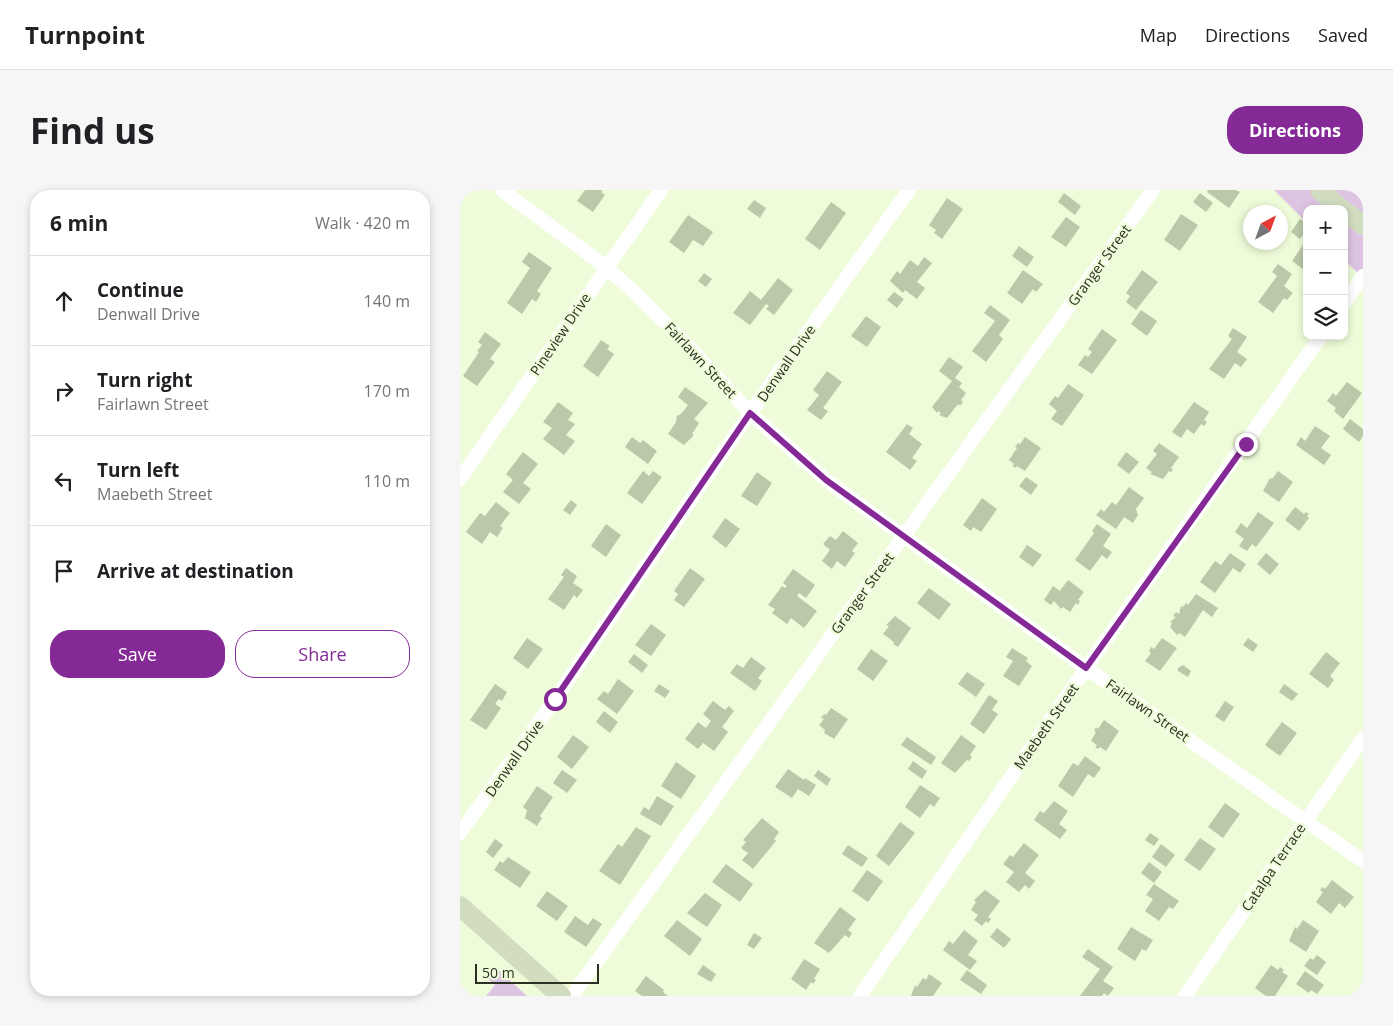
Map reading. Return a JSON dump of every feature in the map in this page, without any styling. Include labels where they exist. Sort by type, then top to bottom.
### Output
[{"type":"main road","points":[[1320,190],[1337,205]]},
{"type":"main road","points":[[1348,214],[1363,225]]},
{"type":"main road","points":[[460,906],[561,996]]},
{"type":"street","name":"Fairlawn Street","points":[[502,190],[606,267],[665,321],[750,413],[826,480],[1086,668],[1363,861]]},
{"type":"street","name":"Pineview Drive","points":[[460,479],[661,190]]},
{"type":"street","name":"Denwall Drive","points":[[460,833],[561,691],[750,413],[909,190]]},
{"type":"street","name":"Granger Street","points":[[572,996],[1153,190]]},
{"type":"street","points":[[1348,297],[1363,276]]},
{"type":"street","name":"Maebeth Street","points":[[860,996],[1086,668],[1318,340]]},
{"type":"street","name":"Catalpa Terrace","points":[[1184,996],[1363,738]]},
{"type":"shaded area","points":[[1274,190],[1363,190],[1363,278],[1348,264],[1348,205],[1303,205],[1303,219]]},
{"type":"shaded area","points":[[494,966],[527,996],[486,996],[495,985],[488,979],[487,974]]},
{"type":"building","points":[[585,190],[603,190],[601,192],[605,195],[593,212],[577,201]]},
{"type":"building","points":[[1208,190],[1236,190],[1240,192],[1229,208],[1207,192]]},
{"type":"building","points":[[1064,193],[1081,206],[1075,215],[1058,202]]},
{"type":"building","points":[[1200,193],[1213,203],[1206,212],[1193,202]]},
{"type":"building","points":[[947,198],[963,209],[942,239],[934,233],[936,230],[929,225]]},
{"type":"building","points":[[754,200],[766,208],[760,218],[747,209]]},
{"type":"building","points":[[831,202],[846,213],[820,250],[805,239]]},
{"type":"building","points":[[1181,214],[1198,225],[1180,251],[1164,240]]},
{"type":"building","points":[[688,215],[713,232],[703,246],[693,240],[684,253],[669,242]]},
{"type":"building","points":[[1066,217],[1080,227],[1066,247],[1051,237]]},
{"type":"building","points":[[1300,219],[1303,221],[1303,235],[1300,239],[1291,232]]},
{"type":"building","points":[[1303,245],[1303,269],[1292,261]]},
{"type":"building","points":[[1019,246],[1034,257],[1027,267],[1012,256]]},
{"type":"building","points":[[529,252],[552,268],[537,291],[541,294],[536,302],[532,299],[522,314],[507,303],[530,268],[522,262]]},
{"type":"building","points":[[924,257],[932,263],[917,282],[925,288],[917,299],[905,290],[903,293],[890,281],[897,271],[900,274],[910,260],[918,266]]},
{"type":"building","points":[[1278,264],[1292,274],[1284,286],[1293,293],[1287,300],[1284,298],[1273,313],[1258,302],[1277,276],[1272,272]]},
{"type":"building","points":[[1023,270],[1043,284],[1036,292],[1033,289],[1022,304],[1007,293]]},
{"type":"building","points":[[1142,270],[1158,282],[1136,310],[1126,302],[1130,296],[1126,293]]},
{"type":"building","points":[[704,273],[712,279],[706,287],[698,281]]},
{"type":"building","points":[[778,278],[793,290],[774,315],[766,309],[769,306],[766,304],[750,325],[733,313],[750,291],[761,300]]},
{"type":"building","points":[[894,292],[904,299],[897,308],[887,300]]},
{"type":"building","points":[[990,305],[1010,320],[999,335],[1003,339],[986,362],[972,351],[995,321],[984,313]]},
{"type":"building","points":[[1141,310],[1157,321],[1147,336],[1131,324]]},
{"type":"building","points":[[866,316],[881,327],[867,347],[851,336]]},
{"type":"building","points":[[1233,328],[1247,337],[1237,352],[1247,359],[1241,367],[1235,363],[1224,379],[1209,369],[1232,339],[1228,336]]},
{"type":"building","points":[[1102,329],[1117,340],[1092,374],[1078,365],[1085,355],[1088,357],[1092,352],[1088,349]]},
{"type":"building","points":[[485,332],[501,344],[490,359],[495,362],[477,386],[463,376],[479,352],[477,351],[482,345],[478,342]]},
{"type":"building","points":[[601,340],[610,346],[607,349],[614,354],[598,377],[583,366]]},
{"type":"building","points":[[949,357],[963,367],[955,378],[962,383],[959,387],[966,393],[961,400],[963,402],[960,406],[958,404],[947,418],[939,415],[941,413],[938,411],[937,413],[932,407],[952,381],[939,371]]},
{"type":"building","points":[[827,371],[842,382],[823,408],[828,411],[821,420],[807,410],[819,395],[813,390]]},
{"type":"building","points":[[1347,382],[1362,393],[1343,419],[1334,411],[1336,408],[1327,401],[1333,393],[1336,396]]},
{"type":"building","points":[[1068,384],[1084,395],[1062,426],[1051,419],[1057,411],[1049,404],[1055,396],[1058,398]]},
{"type":"building","points":[[685,387],[708,403],[694,419],[699,423],[692,434],[694,435],[684,445],[668,434],[676,422],[677,416],[688,405],[678,397]]},
{"type":"building","points":[[558,402],[573,413],[568,420],[575,424],[566,435],[575,441],[564,455],[543,439],[552,428],[543,422]]},
{"type":"building","points":[[1194,402],[1209,412],[1204,420],[1207,422],[1204,426],[1201,424],[1194,434],[1187,429],[1181,438],[1172,432]]},
{"type":"building","points":[[1350,419],[1363,429],[1363,436],[1359,442],[1343,429]]},
{"type":"building","points":[[907,424],[913,428],[909,434],[922,444],[912,458],[917,461],[910,470],[886,452]]},
{"type":"building","points":[[1315,426],[1330,436],[1321,448],[1331,455],[1324,465],[1296,445],[1301,437],[1305,441]]},
{"type":"building","points":[[632,437],[640,443],[643,440],[657,451],[648,464],[625,447]]},
{"type":"building","points":[[1025,437],[1041,448],[1025,471],[1017,466],[1016,468],[1012,466],[1014,464],[1009,460],[1017,448],[1015,447]]},
{"type":"building","points":[[1159,443],[1179,457],[1171,468],[1173,470],[1169,471],[1163,479],[1150,474],[1152,472],[1146,468],[1157,454],[1153,451]]},
{"type":"building","points":[[523,452],[538,464],[523,483],[531,489],[519,504],[503,492],[513,480],[506,474]]},
{"type":"building","points":[[1126,452],[1139,462],[1129,474],[1117,465]]},
{"type":"building","points":[[643,471],[649,476],[653,471],[662,477],[642,504],[627,493]]},
{"type":"building","points":[[1278,471],[1293,482],[1279,502],[1263,491],[1270,478],[1272,479]]},
{"type":"building","points":[[757,472],[772,483],[757,506],[741,496]]},
{"type":"building","points":[[1026,477],[1038,485],[1031,495],[1019,486]]},
{"type":"building","points":[[1129,487],[1144,498],[1136,509],[1138,515],[1133,523],[1124,517],[1116,529],[1096,515],[1101,509],[1104,512],[1112,502],[1116,505]]},
{"type":"building","points":[[982,498],[997,509],[981,532],[973,527],[971,531],[963,525]]},
{"type":"building","points":[[571,500],[577,505],[570,515],[563,510]]},
{"type":"building","points":[[496,502],[510,513],[500,526],[503,528],[497,537],[490,532],[482,544],[466,532],[480,513],[485,516]]},
{"type":"building","points":[[1295,507],[1304,514],[1306,512],[1309,514],[1307,516],[1309,518],[1299,531],[1285,520]]},
{"type":"building","points":[[1258,512],[1274,523],[1256,547],[1252,544],[1247,551],[1239,546],[1244,539],[1235,532],[1241,523],[1247,528]]},
{"type":"building","points":[[725,518],[740,529],[726,548],[712,537]]},
{"type":"building","points":[[606,524],[621,535],[606,557],[591,546]]},
{"type":"building","points":[[1097,524],[1111,534],[1103,546],[1112,552],[1107,559],[1102,555],[1090,571],[1075,560],[1094,533],[1092,531]]},
{"type":"building","points":[[843,531],[858,543],[852,551],[855,553],[845,567],[837,561],[832,569],[822,561],[830,550],[823,544],[830,536],[836,540]]},
{"type":"building","points":[[1027,545],[1042,555],[1033,567],[1019,557]]},
{"type":"building","points":[[1230,553],[1246,564],[1240,573],[1233,568],[1215,593],[1200,582],[1215,561],[1221,565]]},
{"type":"building","points":[[1266,553],[1279,564],[1270,575],[1257,564]]},
{"type":"building","points":[[566,568],[577,576],[573,583],[583,590],[577,598],[574,595],[564,610],[548,599],[564,577],[561,575]]},
{"type":"building","points":[[690,568],[705,579],[684,607],[674,600],[678,594],[674,591]]},
{"type":"building","points":[[793,569],[815,585],[806,598],[799,593],[797,596],[817,611],[804,628],[791,618],[787,624],[772,613],[775,609],[768,605],[782,586],[785,588],[787,586],[783,583]]},
{"type":"building","points":[[1068,580],[1084,592],[1078,600],[1080,601],[1078,605],[1076,603],[1070,612],[1063,607],[1061,609],[1054,601],[1051,605],[1044,600],[1053,586],[1060,591]]},
{"type":"building","points":[[929,588],[951,604],[939,620],[917,603]]},
{"type":"building","points":[[1196,594],[1218,608],[1212,617],[1203,610],[1185,637],[1179,633],[1177,635],[1170,627],[1172,623],[1170,622],[1176,617],[1173,616],[1176,612],[1179,614],[1181,606],[1183,607],[1186,603],[1188,605]]},
{"type":"building","points":[[895,616],[911,628],[898,647],[883,634],[889,626],[886,625]]},
{"type":"building","points":[[651,624],[666,635],[651,656],[635,645]]},
{"type":"building","points":[[527,638],[543,649],[528,669],[513,658]]},
{"type":"building","points":[[1162,638],[1177,648],[1160,671],[1145,661],[1151,653],[1149,651],[1151,647],[1154,649]]},
{"type":"building","points":[[1248,638],[1258,645],[1253,652],[1243,645]]},
{"type":"building","points":[[1012,648],[1028,658],[1026,661],[1032,666],[1019,686],[1003,676],[1013,661],[1006,657]]},
{"type":"building","points":[[871,649],[888,661],[873,681],[857,669]]},
{"type":"building","points":[[1326,652],[1340,663],[1330,676],[1334,680],[1328,688],[1309,674]]},
{"type":"building","points":[[634,654],[648,665],[642,673],[628,662]]},
{"type":"building","points":[[751,657],[766,668],[758,678],[762,681],[755,691],[730,673],[737,664],[743,668]]},
{"type":"building","points":[[1183,665],[1191,671],[1188,677],[1178,671],[1178,668]]},
{"type":"building","points":[[967,672],[985,684],[976,697],[958,684]]},
{"type":"building","points":[[618,679],[634,691],[617,714],[597,699],[604,691],[608,694]]},
{"type":"building","points":[[495,684],[507,692],[502,701],[499,699],[495,704],[501,708],[486,730],[470,720]]},
{"type":"building","points":[[659,684],[670,691],[665,698],[654,691]]},
{"type":"building","points":[[1284,684],[1298,694],[1292,701],[1279,692]]},
{"type":"building","points":[[989,695],[998,701],[992,710],[998,714],[984,734],[970,724]]},
{"type":"building","points":[[713,701],[725,710],[729,706],[734,711],[722,727],[728,732],[714,751],[703,743],[698,749],[685,739],[698,722],[706,728],[711,721],[703,714]]},
{"type":"building","points":[[1225,701],[1234,707],[1224,722],[1215,716]]},
{"type":"building","points":[[831,708],[848,719],[834,739],[824,733],[825,730],[819,725],[824,719],[821,718]]},
{"type":"building","points":[[604,711],[618,722],[610,733],[596,722]]},
{"type":"building","points":[[1104,720],[1119,731],[1106,751],[1100,747],[1098,749],[1095,747],[1097,745],[1091,741],[1096,732],[1094,731],[1096,727],[1098,729]]},
{"type":"building","points":[[1282,722],[1297,733],[1280,756],[1265,745]]},
{"type":"building","points":[[573,735],[589,747],[572,769],[557,757]]},
{"type":"building","points":[[961,735],[976,746],[970,755],[972,757],[969,761],[967,760],[955,773],[941,763]]},
{"type":"building","points":[[907,737],[936,757],[931,765],[901,745]]},
{"type":"building","points":[[1085,756],[1101,768],[1094,778],[1088,774],[1073,797],[1058,786],[1073,763],[1078,766]]},
{"type":"building","points":[[913,761],[927,771],[922,779],[908,769]]},
{"type":"building","points":[[676,762],[696,776],[681,799],[661,786]]},
{"type":"building","points":[[788,769],[804,780],[805,778],[816,785],[809,796],[798,789],[792,798],[775,787]]},
{"type":"building","points":[[562,770],[577,780],[567,793],[553,783]]},
{"type":"building","points":[[818,770],[831,779],[827,786],[814,776]]},
{"type":"building","points":[[920,785],[940,798],[934,807],[930,804],[920,818],[905,807]]},
{"type":"building","points":[[537,786],[553,797],[540,816],[542,818],[537,826],[525,818],[527,810],[523,807]]},
{"type":"building","points":[[657,796],[674,806],[661,826],[640,814],[644,807],[649,810]]},
{"type":"building","points":[[1054,801],[1068,811],[1059,824],[1067,830],[1060,839],[1034,820],[1040,811],[1044,813]]},
{"type":"building","points":[[1225,803],[1240,814],[1223,838],[1208,827]]},
{"type":"building","points":[[762,818],[779,832],[774,839],[776,841],[753,869],[742,860],[748,853],[741,848],[746,842],[743,840]]},
{"type":"building","points":[[900,822],[915,833],[889,866],[876,856]]},
{"type":"building","points":[[636,827],[651,836],[620,885],[599,871],[618,844],[622,847]]},
{"type":"building","points":[[1150,833],[1159,839],[1154,846],[1145,840]]},
{"type":"building","points":[[1200,838],[1216,849],[1200,871],[1184,860]]},
{"type":"building","points":[[495,839],[503,845],[493,858],[486,852]]},
{"type":"building","points":[[1024,843],[1039,855],[1025,873],[1035,881],[1029,889],[1025,885],[1019,892],[1006,882],[1014,872],[1003,864],[1010,855],[1013,857]]},
{"type":"building","points":[[1161,844],[1175,855],[1166,867],[1152,857]]},
{"type":"building","points":[[848,845],[868,858],[862,867],[842,854]]},
{"type":"building","points":[[508,857],[531,872],[520,888],[494,870],[500,861],[503,863]]},
{"type":"building","points":[[1149,862],[1162,872],[1154,883],[1141,873]]},
{"type":"building","points":[[726,864],[753,884],[740,902],[712,882]]},
{"type":"building","points":[[867,870],[883,881],[868,902],[852,891]]},
{"type":"building","points":[[1332,880],[1354,897],[1345,908],[1339,903],[1331,914],[1316,902],[1323,892],[1320,890],[1323,887],[1325,889]]},
{"type":"building","points":[[1154,884],[1179,901],[1173,909],[1169,907],[1159,921],[1145,911],[1153,899],[1146,895]]},
{"type":"building","points":[[985,890],[1000,901],[988,917],[991,919],[982,926],[974,920],[978,915],[971,910],[976,902],[974,900]]},
{"type":"building","points":[[547,891],[568,906],[557,921],[536,906]]},
{"type":"building","points":[[705,893],[722,905],[707,927],[687,913]]},
{"type":"building","points":[[840,907],[856,919],[848,930],[852,933],[849,938],[845,935],[829,953],[814,943]]},
{"type":"building","points":[[575,916],[588,925],[593,918],[602,924],[586,947],[564,932]]},
{"type":"building","points":[[677,920],[702,939],[690,956],[664,936]]},
{"type":"building","points":[[1303,920],[1319,931],[1306,952],[1289,941],[1295,927],[1297,929]]},
{"type":"building","points":[[1131,927],[1153,940],[1146,951],[1142,949],[1135,961],[1117,949]]},
{"type":"building","points":[[997,928],[1011,939],[1004,948],[990,937]]},
{"type":"building","points":[[964,930],[978,941],[968,955],[977,961],[970,970],[943,950],[949,941],[953,944]]},
{"type":"building","points":[[754,933],[762,938],[754,949],[747,945]]},
{"type":"building","points":[[1088,949],[1113,967],[1103,981],[1114,988],[1108,996],[1104,993],[1102,996],[1080,996],[1100,969],[1082,957]]},
{"type":"building","points":[[1317,955],[1326,962],[1317,975],[1304,966],[1310,958],[1313,960]]},
{"type":"building","points":[[804,959],[820,969],[814,979],[816,980],[813,984],[811,982],[806,990],[791,979]]},
{"type":"building","points":[[703,965],[716,974],[711,982],[697,974]]},
{"type":"building","points":[[1271,965],[1278,970],[1280,967],[1284,970],[1282,972],[1288,976],[1275,996],[1266,996],[1255,988]]},
{"type":"building","points":[[967,970],[987,985],[981,994],[960,980]]},
{"type":"building","points":[[1305,971],[1324,985],[1317,994],[1311,990],[1309,993],[1296,984]]},
{"type":"building","points":[[929,974],[942,983],[933,996],[911,996],[915,985],[917,987],[923,978],[926,980]]},
{"type":"building","points":[[646,976],[664,990],[663,992],[668,996],[642,996],[635,991]]},
{"type":"route","points":[[555,699],[750,413],[795,455],[826,480],[1086,668],[1246,444]]}]
